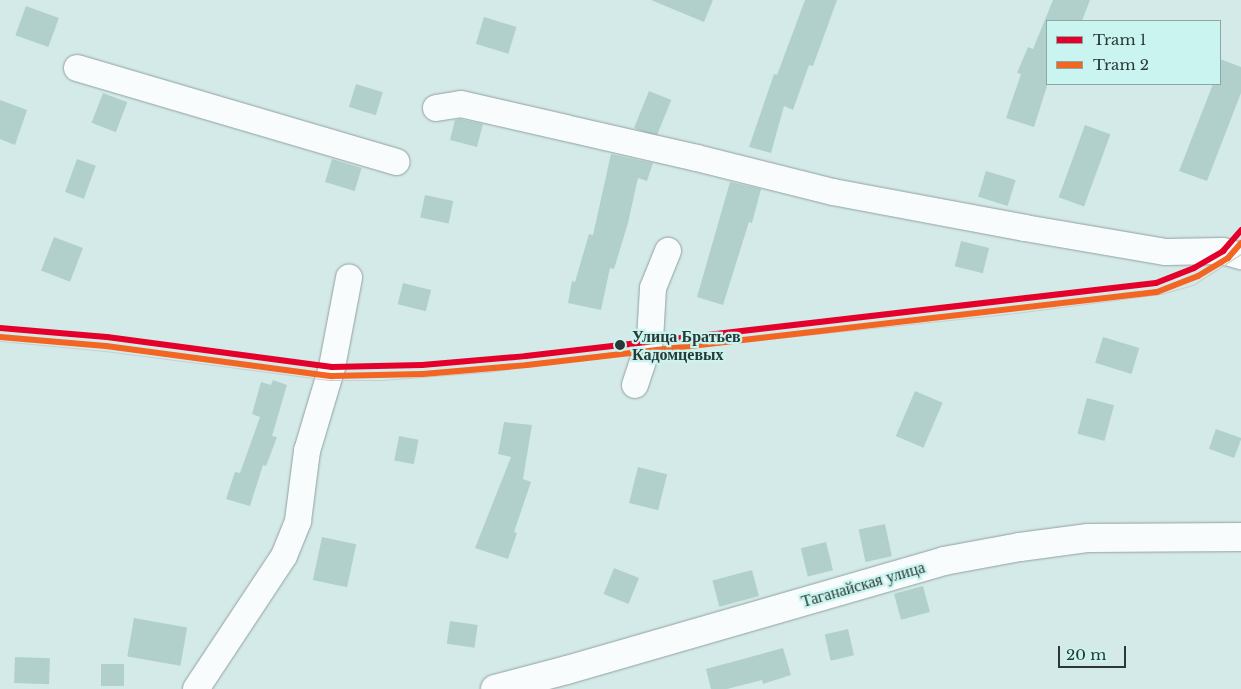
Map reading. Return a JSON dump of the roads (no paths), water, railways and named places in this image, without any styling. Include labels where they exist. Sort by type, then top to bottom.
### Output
[{"type":"main road","name":"Таганайская улица","points":[[495,689],[944,561],[1020,547],[1088,538],[1241,538]]},
{"type":"street","points":[[77,68],[396,162]]},
{"type":"street","points":[[436,108],[461,104],[698,158],[833,192],[1025,228],[1166,252],[1223,251],[1241,256]]},
{"type":"street","points":[[635,384],[650,340],[653,288],[668,251]]},
{"type":"street","points":[[196,689],[284,556],[298,521],[307,451],[326,380],[332,367],[349,278]]},
{"type":"tram line","name":"1","points":[[0,328],[107,337],[332,367],[422,365],[526,356],[1156,283],[1194,268],[1223,251],[1241,230]]},
{"type":"tram line","name":"2","points":[[0,337],[106,346],[332,376],[423,374],[527,365],[1157,292],[1198,276],[1228,258],[1241,243]]},
{"type":"tram line","points":[[0,341],[105,351],[327,380],[382,380],[487,372],[626,354],[1016,313],[1161,294],[1193,285],[1241,254]]},
{"type":"place","name":"Улица Братьев Кадомцевых","points":[[620,345]]}]
